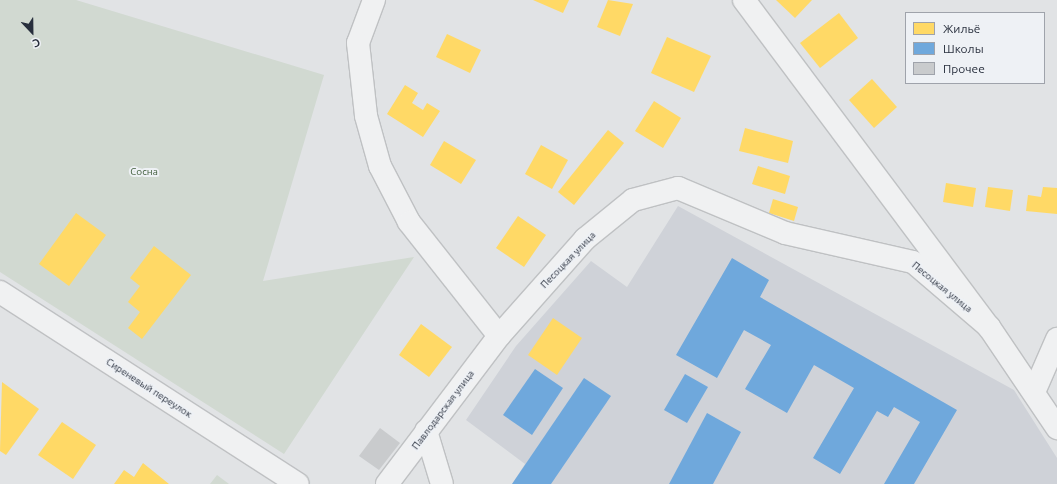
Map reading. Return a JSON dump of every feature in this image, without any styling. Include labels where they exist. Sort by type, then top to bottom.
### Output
[{"type":"street","points":[[374,0],[358,43],[366,116],[380,166],[409,222],[499,336]]},
{"type":"street","name":"Песоцкая улица","points":[[744,0],[989,327],[1057,428]]},
{"type":"street","name":"Песоцкая улица","points":[[499,336],[585,239],[633,200],[678,188],[785,233],[913,262],[989,327]]},
{"type":"street","name":"Сиреневый переулок","points":[[0,292],[298,484]]},
{"type":"street","points":[[478,308],[519,313]]},
{"type":"street","name":"Павлодарская улица","points":[[392,482],[426,431],[499,336]]},
{"type":"street","points":[[1034,392],[1057,340]]},
{"type":"street","points":[[426,431],[442,484]]},
{"type":"shaded area","points":[[678,206],[1014,390],[1057,458],[1057,484],[512,484],[525,464],[466,420],[516,346],[591,261],[627,287]]},
{"type":"green space","name":"Сосна","points":[[0,0],[76,0],[324,75],[263,281],[414,257],[284,454],[0,272]]},
{"type":"green space","points":[[217,475],[229,484],[210,484]]},
{"type":"building: Жильё","points":[[533,0],[569,0],[563,13]]},
{"type":"building: Жильё","points":[[608,0],[633,4],[620,36],[597,27]]},
{"type":"building: Жильё","points":[[776,0],[812,0],[795,18]]},
{"type":"building: Жильё","points":[[839,13],[858,38],[820,68],[800,43]]},
{"type":"building: Жильё","points":[[447,34],[481,50],[470,73],[436,57]]},
{"type":"building: Жильё","points":[[667,37],[711,56],[694,92],[651,73]]},
{"type":"building: Жильё","points":[[872,79],[897,107],[874,128],[849,100]]},
{"type":"building: Жильё","points":[[405,85],[418,93],[412,103],[423,110],[427,103],[440,111],[423,137],[387,114]]},
{"type":"building: Жильё","points":[[654,101],[681,118],[663,148],[635,131]]},
{"type":"building: Жильё","points":[[745,128],[793,141],[788,163],[739,151]]},
{"type":"building: Жильё","points":[[608,130],[624,143],[574,205],[558,192]]},
{"type":"building: Жильё","points":[[444,141],[476,160],[461,184],[430,165]]},
{"type":"building: Жильё","points":[[541,145],[568,160],[552,189],[525,174]]},
{"type":"building: Жильё","points":[[758,166],[790,176],[785,194],[752,184]]},
{"type":"building: Жильё","points":[[946,183],[976,188],[973,207],[943,202]]},
{"type":"building: Жильё","points":[[988,187],[1013,190],[1010,211],[985,207]]},
{"type":"building: Жильё","points":[[1043,187],[1057,188],[1057,214],[1026,211],[1028,195],[1041,197]]},
{"type":"building: Жильё","points":[[773,199],[798,207],[794,221],[769,213]]},
{"type":"building: Жильё","points":[[76,213],[106,235],[69,286],[39,264]]},
{"type":"building: Жильё","points":[[518,216],[546,235],[524,267],[496,248]]},
{"type":"building: Жильё","points":[[154,246],[191,275],[142,339],[128,328],[140,312],[128,302],[140,286],[130,278]]},
{"type":"building: Жильё","points":[[553,318],[582,338],[557,375],[528,355]]},
{"type":"building: Жильё","points":[[421,324],[452,347],[429,377],[399,355]]},
{"type":"building: Жильё","points":[[2,382],[39,409],[6,455],[0,451]]},
{"type":"building: Жильё","points":[[62,422],[96,445],[73,479],[38,455]]},
{"type":"building: Жильё","points":[[143,463],[169,484],[114,484],[124,470],[134,477]]},
{"type":"building: Школы","points":[[732,258],[769,280],[760,297],[957,410],[914,484],[884,484],[920,422],[894,407],[888,417],[877,411],[840,474],[813,458],[854,388],[814,365],[787,413],[745,389],[771,345],[744,330],[717,378],[676,355]]},
{"type":"building: Школы","points":[[535,369],[563,388],[532,435],[503,415]]},
{"type":"building: Школы","points":[[685,374],[708,387],[687,423],[664,410]]},
{"type":"building: Школы","points":[[584,378],[611,396],[551,484],[512,484]]},
{"type":"building: Школы","points":[[707,413],[741,432],[713,484],[669,484]]},
{"type":"building: Прочее","points":[[380,428],[400,443],[379,470],[359,456]]}]
